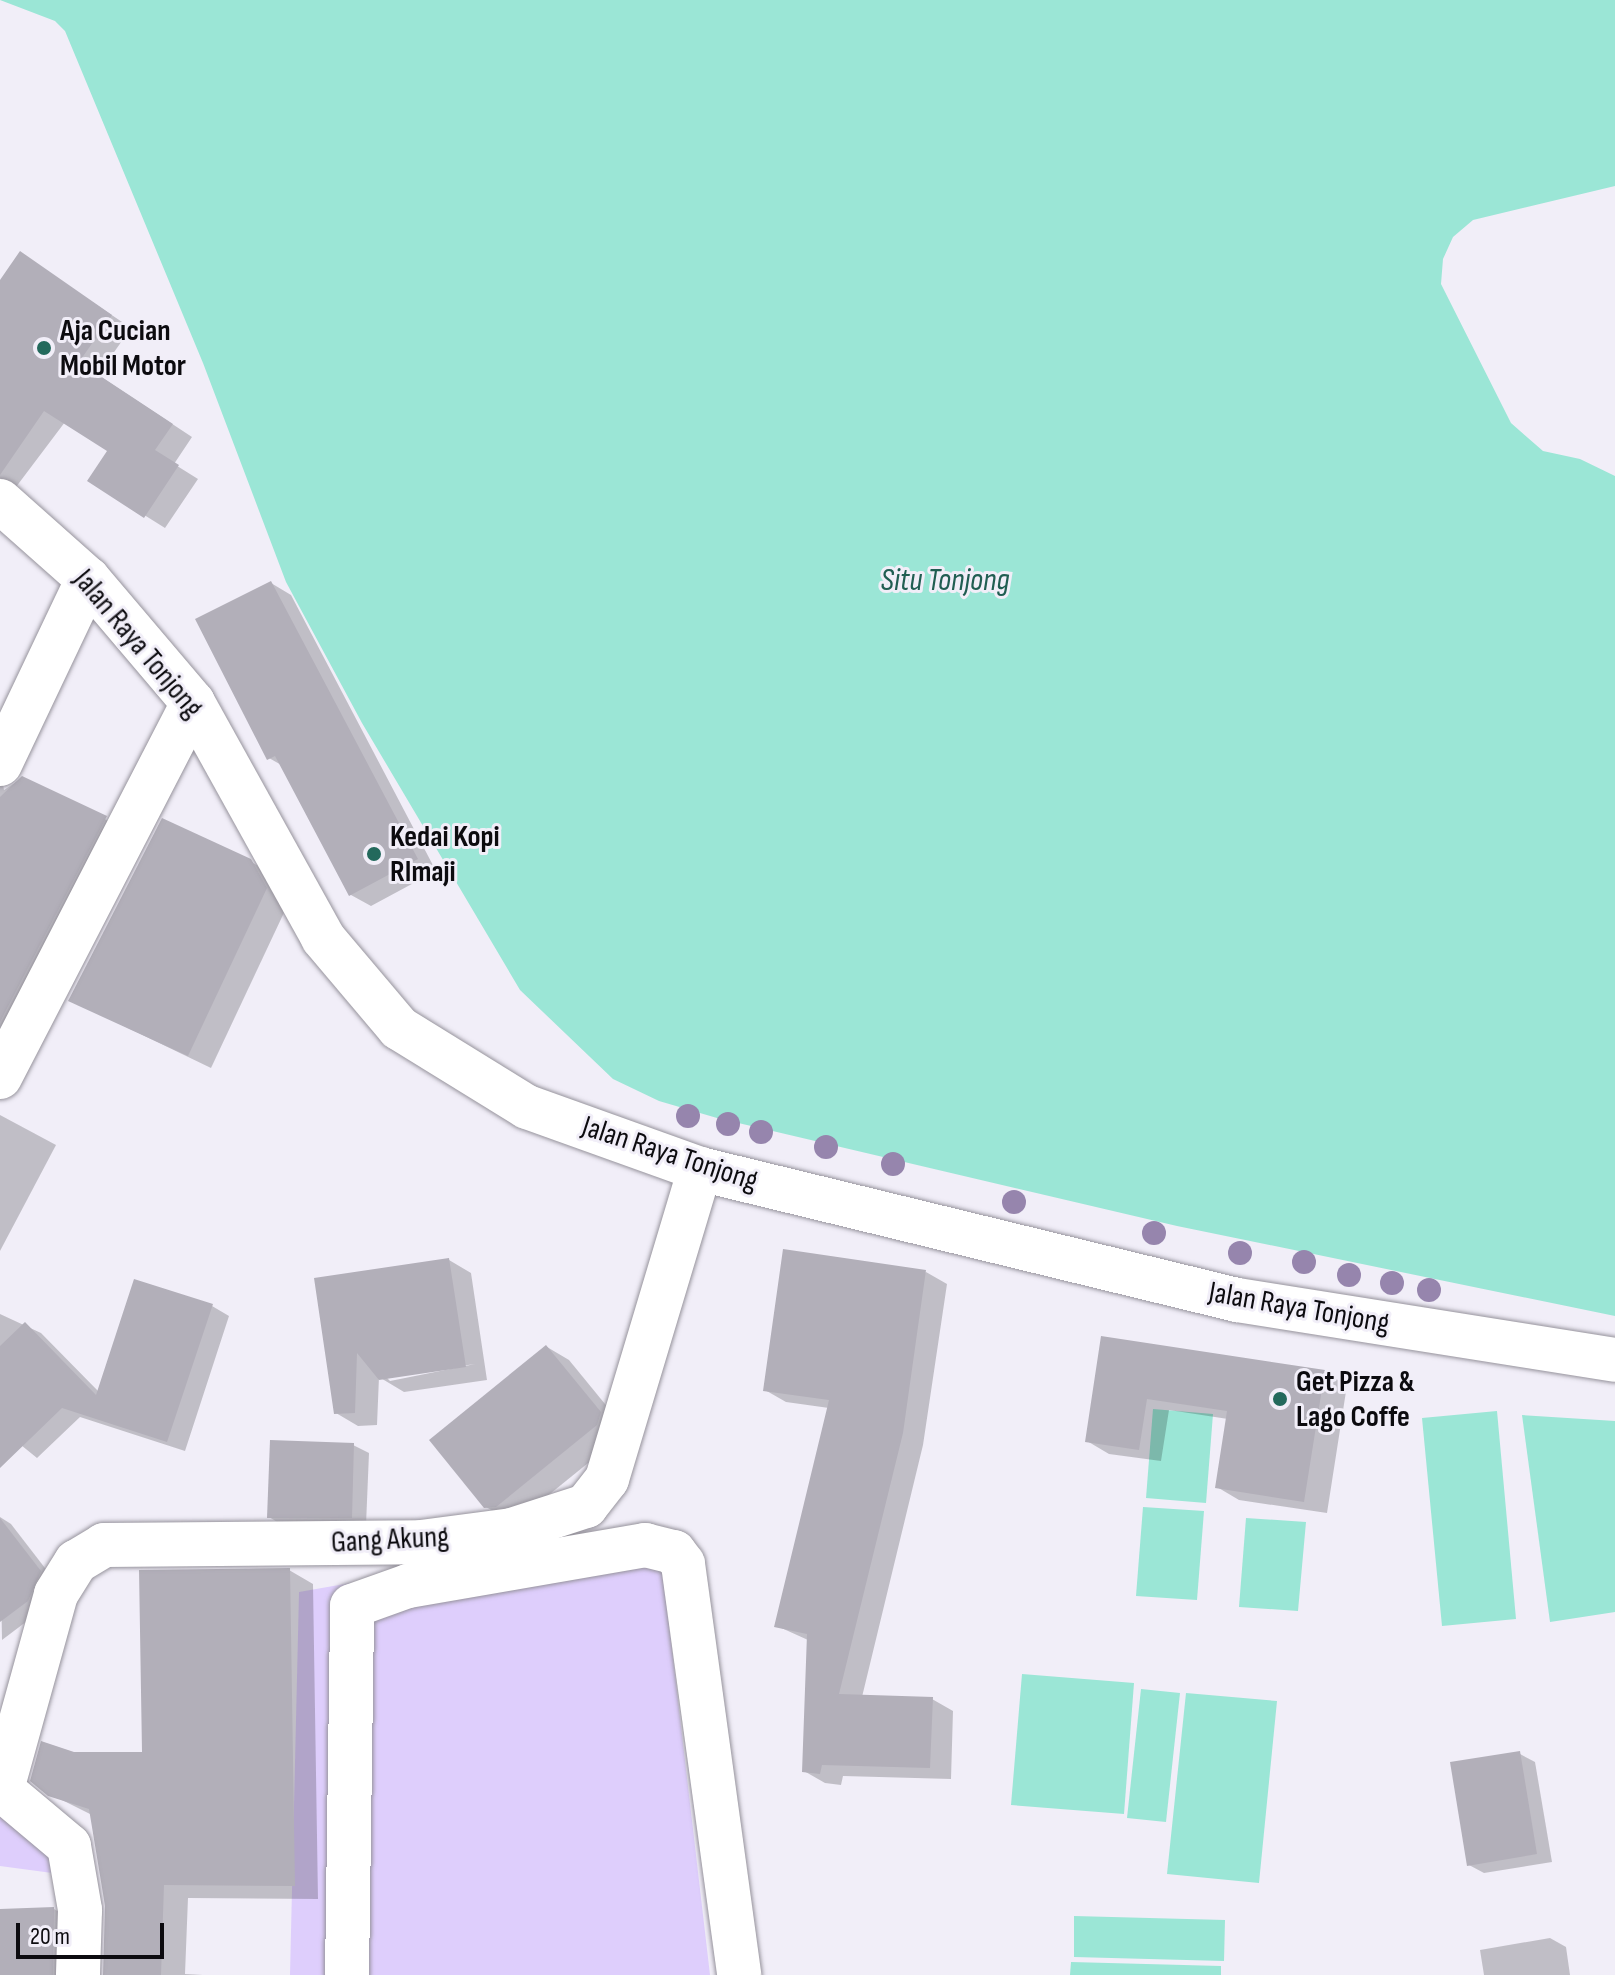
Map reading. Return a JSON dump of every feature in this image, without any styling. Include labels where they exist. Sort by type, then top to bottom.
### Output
[{"type":"main road","name":"Jalan Raya Tonjong","points":[[0,501],[88,579],[193,703],[323,938],[399,1028],[527,1107],[700,1169],[1237,1300],[1615,1360]]},
{"type":"main road","points":[[3,750],[88,579]]},
{"type":"main road","points":[[0,1077],[193,703]]},
{"type":"main road","name":"Gang Akung","points":[[1,1789],[56,1594],[76,1562],[104,1545],[421,1542],[512,1530],[586,1506],[607,1479],[700,1169]]},
{"type":"main road","points":[[347,1975],[352,1606],[408,1586],[645,1545],[674,1552],[683,1564],[739,1975]]},
{"type":"main road","points":[[1,1789],[69,1846],[80,1910],[78,1975]]},
{"type":"shaded area","points":[[658,1529],[710,1975],[290,1975],[299,1592]]},
{"type":"shaded area","points":[[0,1810],[67,1875],[0,1866]]},
{"type":"water","name":"Situ Tonjong","points":[[0,0],[1615,0],[1615,186],[1473,220],[1453,237],[1443,259],[1441,284],[1511,423],[1543,451],[1580,459],[1615,476],[1615,1316],[1177,1226],[717,1118],[659,1101],[613,1079],[520,990],[362,723],[286,582],[203,363],[65,31],[55,21]]},
{"type":"water","points":[[1153,1409],[1213,1414],[1206,1503],[1146,1498]]},
{"type":"water","points":[[1497,1411],[1516,1619],[1442,1626],[1422,1418]]},
{"type":"water","points":[[1522,1415],[1615,1421],[1615,1612],[1550,1622]]},
{"type":"water","points":[[1143,1507],[1204,1511],[1197,1600],[1136,1596]]},
{"type":"water","points":[[1246,1518],[1306,1522],[1298,1611],[1239,1607]]},
{"type":"water","points":[[1022,1674],[1134,1683],[1124,1814],[1011,1805]]},
{"type":"water","points":[[1141,1689],[1180,1693],[1166,1822],[1127,1818]]},
{"type":"water","points":[[1186,1693],[1277,1701],[1259,1883],[1167,1874]]},
{"type":"water","points":[[1074,1916],[1225,1920],[1224,1961],[1074,1957]]},
{"type":"water","points":[[1071,1962],[1221,1966],[1221,1975],[1070,1975]]},
{"type":"building","points":[[20,251],[112,315],[79,362],[173,424],[155,450],[179,465],[144,518],[87,481],[107,451],[44,411],[0,475],[0,280]]},
{"type":"building","points":[[271,581],[418,859],[349,896],[275,756],[267,760],[195,619]]},
{"type":"building","points":[[22,776],[107,816],[0,1022],[0,797]]},
{"type":"building","points":[[162,818],[251,859],[267,888],[188,1056],[68,1001]]},
{"type":"building","points":[[783,1249],[926,1270],[903,1433],[839,1694],[933,1697],[930,1768],[822,1765],[820,1774],[802,1772],[807,1634],[774,1627],[829,1400],[763,1391]]},
{"type":"building","points":[[449,1258],[466,1367],[379,1380],[357,1353],[355,1413],[334,1414],[314,1278]]},
{"type":"building","points":[[134,1279],[213,1304],[167,1442],[62,1408],[0,1468],[0,1346],[25,1322],[96,1395]]},
{"type":"building","points":[[1101,1336],[1325,1370],[1304,1502],[1215,1488],[1227,1411],[1147,1399],[1139,1450],[1085,1442]]},
{"type":"building","points":[[546,1345],[601,1412],[597,1425],[496,1507],[484,1508],[429,1440]]},
{"type":"building","points":[[270,1440],[354,1443],[352,1518],[267,1518]]},
{"type":"building","points":[[0,1518],[41,1571],[28,1601],[0,1622]]},
{"type":"building","points":[[290,1568],[295,1886],[164,1885],[161,1975],[103,1975],[105,1906],[89,1809],[48,1796],[30,1781],[41,1741],[74,1752],[142,1752],[139,1570]]},
{"type":"building","points":[[1520,1751],[1537,1854],[1467,1866],[1450,1762]]},
{"type":"building","points":[[54,1907],[53,1975],[0,1975],[0,1909]]},
{"type":"place","name":"Aja Cucian Mobil Motor","points":[[44,348]]},
{"type":"place","name":"Kedai Kopi RImaji","points":[[374,854]]},
{"type":"place","name":"Get Pizza & Lago Coffe","points":[[1280,1399]]}]
